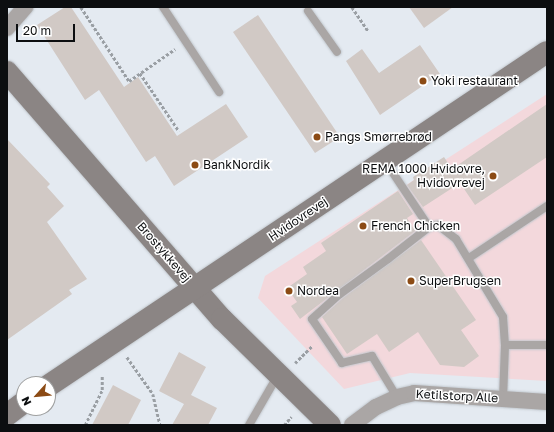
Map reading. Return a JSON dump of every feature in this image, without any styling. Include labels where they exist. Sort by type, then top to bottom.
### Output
[{"type":"street","points":[[7,28],[25,7]]},
{"type":"street","name":"Hvidovrevej","points":[[56,381],[547,52]]},
{"type":"street","name":"Brostykkevej","points":[[7,72],[222,318],[330,425]]},
{"type":"street","name":"Ketilstorp Alle","points":[[352,425],[376,407],[397,397],[414,393],[547,402]]},
{"type":"street","points":[[7,415],[16,408]]},
{"type":"lane","points":[[163,7],[219,92]]},
{"type":"lane","points":[[308,11],[337,52]]},
{"type":"lane","points":[[385,160],[429,228]]},
{"type":"lane","points":[[469,258],[547,206]]},
{"type":"lane","points":[[397,397],[372,356],[342,363],[312,319],[340,294],[429,228],[438,225],[456,239],[469,258],[503,317],[505,345],[503,399]]},
{"type":"lane","points":[[505,345],[547,345]]},
{"type":"lane","points":[[249,425],[280,375]]},
{"type":"path","points":[[82,7],[129,81],[186,42]]},
{"type":"path","points":[[352,7],[368,31]]},
{"type":"path","points":[[140,73],[179,131]]},
{"type":"path","points":[[280,375],[324,336]]},
{"type":"path","points":[[85,425],[102,390],[108,345]]},
{"type":"path","points":[[108,345],[153,394],[160,425]]},
{"type":"shaded area","points":[[547,94],[547,381],[410,373],[344,389],[258,298],[265,276]]},
{"type":"building","points":[[65,7],[71,7],[124,87],[138,77],[177,136],[226,104],[248,137],[174,186],[155,156],[146,162],[99,90],[85,100],[37,25]]},
{"type":"building","points":[[409,7],[453,7],[424,28]]},
{"type":"building","points":[[258,15],[340,137],[315,153],[233,32]]},
{"type":"building","points":[[420,45],[440,74],[380,115],[346,61],[362,49],[379,73]]},
{"type":"building","points":[[547,104],[547,157],[475,205],[460,183],[423,207],[407,185],[414,180],[413,177],[444,157],[452,169]]},
{"type":"building","points":[[7,139],[50,184],[47,187],[64,206],[47,222],[87,279],[69,290],[72,294],[7,340]]},
{"type":"building","points":[[398,191],[413,214],[407,218],[415,231],[300,319],[291,306],[297,302],[287,288],[307,274],[303,267],[326,251],[321,243]]},
{"type":"building","name":"SuperBrugsen","points":[[421,240],[476,320],[461,330],[479,356],[464,367],[440,365],[418,332],[389,352],[377,334],[347,354],[322,317],[343,298]]},
{"type":"building","points":[[179,352],[206,367],[191,395],[217,408],[208,425],[172,425],[184,404],[159,391]]},
{"type":"building","points":[[113,385],[141,400],[128,425],[92,425]]},
{"type":"place","name":"Yoki restaurant","points":[[423,81]]},
{"type":"place","name":"Pangs Smørrebrød","points":[[317,137]]},
{"type":"place","name":"BankNordik","points":[[195,165]]},
{"type":"place","name":"REMA 1000 Hvidovre, Hvidovrevej","points":[[493,176]]},
{"type":"place","name":"French Chicken","points":[[363,226]]},
{"type":"place","name":"SuperBrugsen","points":[[411,281]]},
{"type":"place","name":"Nordea","points":[[289,291]]}]
